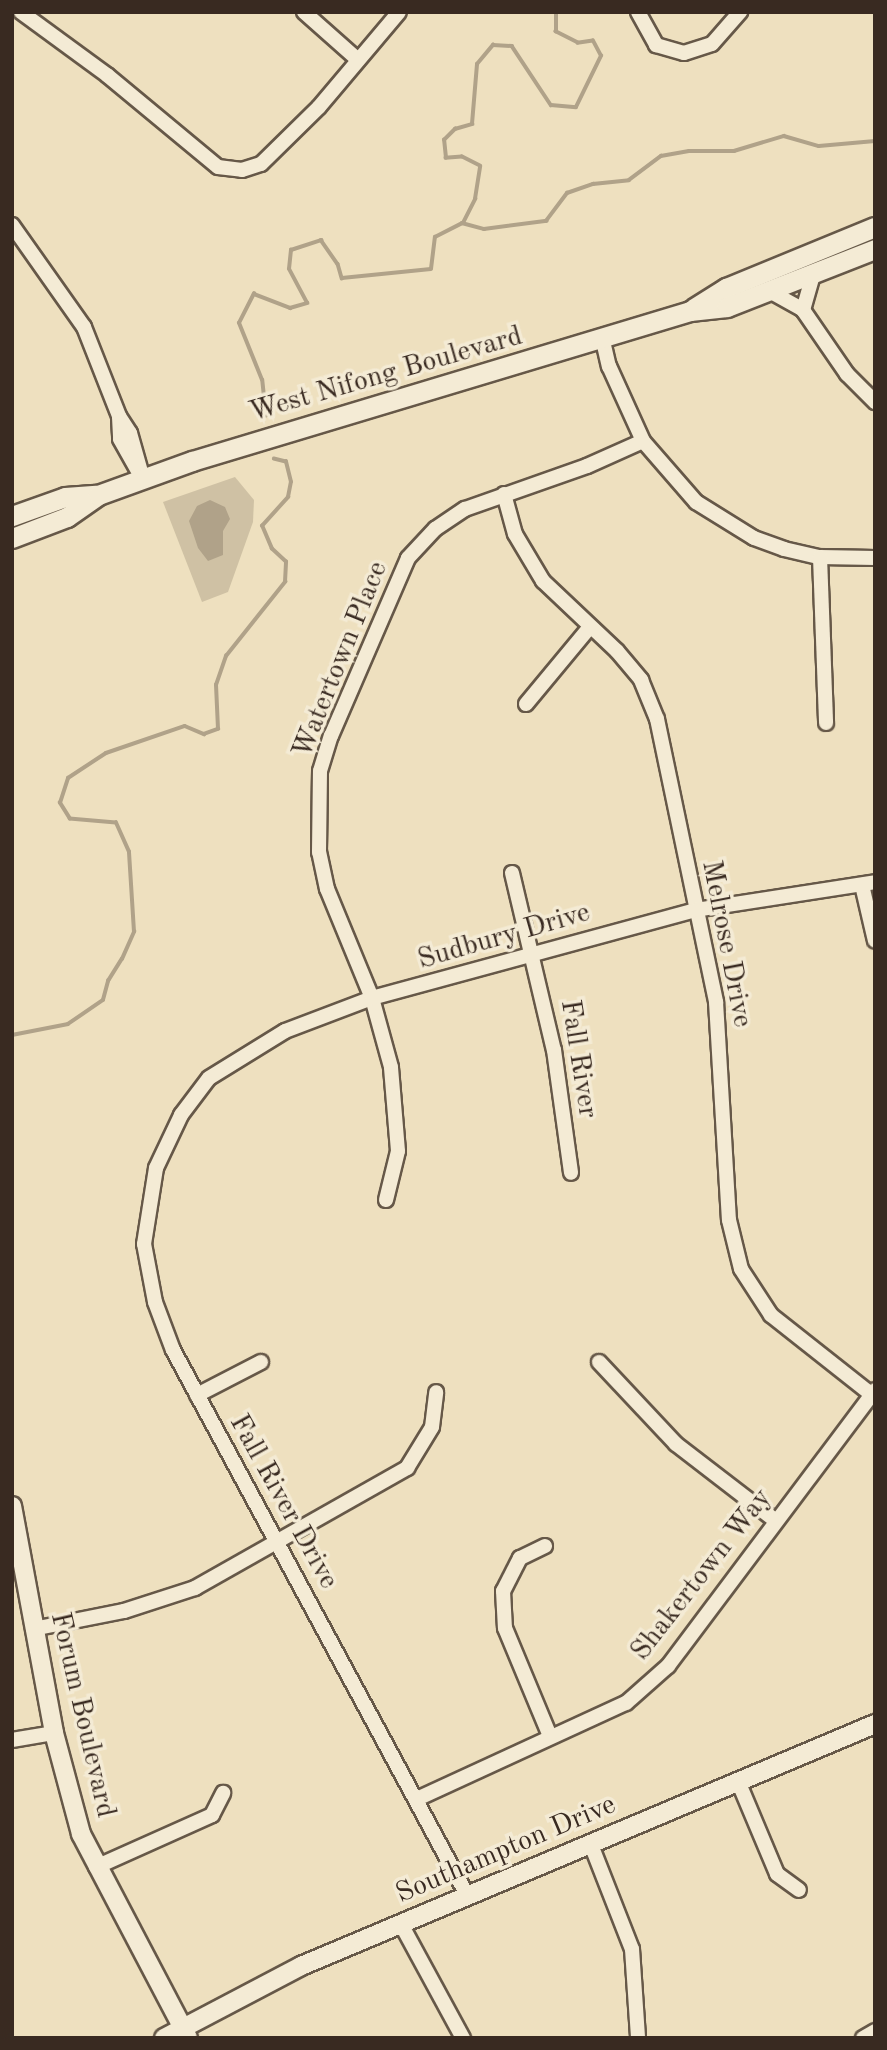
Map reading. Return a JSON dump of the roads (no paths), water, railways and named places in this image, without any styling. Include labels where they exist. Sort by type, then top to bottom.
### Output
[{"type":"main road","name":"West Nifong Boulevard","points":[[690,311],[726,288],[875,227]]},
{"type":"main road","name":"West Nifong Boulevard","points":[[21,513],[65,497],[97,495],[259,440],[603,341],[690,311],[727,307],[875,249]]},
{"type":"main road","name":"West Nifong Boulevard","points":[[12,538],[67,517],[97,495]]},
{"type":"main road","points":[[12,526],[27,520],[21,513]]},
{"type":"street","points":[[21,12],[107,75],[218,167],[242,170],[261,164],[399,12]]},
{"type":"street","points":[[304,12],[358,60]]},
{"type":"street","points":[[638,12],[656,45],[673,51],[699,50],[725,32],[740,12]]},
{"type":"street","points":[[12,225],[84,327],[119,416],[120,439],[129,463],[143,479]]},
{"type":"street","points":[[803,310],[813,274]]},
{"type":"street","points":[[771,292],[803,310],[847,374],[875,401]]},
{"type":"street","points":[[603,341],[609,366],[643,441],[696,502],[754,538],[820,557],[875,558]]},
{"type":"street","name":"Watertown Place","points":[[386,1200],[398,1152],[391,1067],[372,998],[325,877],[319,842],[320,771],[331,736],[408,558],[435,529],[465,509],[643,441]]},
{"type":"street","name":"Melrose Drive","points":[[504,494],[515,534],[543,581],[641,680],[657,719],[716,1002],[726,1103],[729,1220],[741,1269],[771,1315],[873,1394]]},
{"type":"street","points":[[820,557],[826,723]]},
{"type":"street","points":[[526,704],[590,627]]},
{"type":"street","name":"Fall River","points":[[512,873],[533,952],[554,1050],[570,1173]]},
{"type":"street","points":[[869,883],[875,941]]},
{"type":"street","name":"Sudbury Drive","points":[[181,1115],[209,1078],[247,1051],[285,1031],[372,998],[695,910],[869,883]]},
{"type":"street","name":"Fall River Drive","points":[[181,1115],[156,1168],[144,1244],[155,1302],[197,1395],[467,1895]]},
{"type":"street","points":[[197,1395],[261,1362]]},
{"type":"street","points":[[599,1362],[676,1444],[776,1521]]},
{"type":"street","points":[[33,1629],[158,1602],[195,1588],[407,1468],[432,1427],[436,1392]]},
{"type":"street","name":"Shakertown Way","points":[[417,1798],[625,1703],[668,1667],[873,1394]]},
{"type":"street","name":"Forum Boulevard","points":[[12,1506],[54,1733],[81,1834],[185,2033]]},
{"type":"street","points":[[545,1546],[520,1558],[503,1591],[505,1628],[550,1736]]},
{"type":"street","name":"Southampton Drive","points":[[164,2038],[185,2033],[301,1966],[875,1724]]},
{"type":"street","points":[[12,1740],[54,1733]]},
{"type":"street","points":[[738,1781],[777,1874],[799,1890]]},
{"type":"street","points":[[96,1867],[212,1815],[223,1793]]},
{"type":"street","points":[[590,1842],[632,1949],[638,2038]]},
{"type":"street","points":[[401,1924],[463,2038]]},
{"type":"street","points":[[863,2038],[875,2031]]},
{"type":"waterway","points":[[463,223],[475,199],[480,166],[462,157],[446,158],[444,140],[455,129],[472,124],[477,64],[493,45],[512,46],[551,105],[576,107],[601,56],[593,41],[578,43],[556,32],[556,12]]},
{"type":"waterway","points":[[266,416],[262,380],[239,323],[254,294],[290,308],[307,303],[289,269],[291,250],[321,240],[338,264],[342,278],[431,269],[435,237],[462,223],[484,229],[546,221],[567,193],[593,184],[629,180],[661,156],[689,151],[734,151],[784,136],[819,146],[875,141]]},
{"type":"waterway","points":[[12,1035],[68,1024],[103,1000],[108,981],[122,959],[134,932],[129,852],[116,823],[70,819],[60,803],[68,778],[106,753],[185,726],[204,734],[218,729],[216,685],[226,656],[285,582],[286,562],[272,549],[262,526],[288,497],[291,482],[286,462],[274,459]]}]
